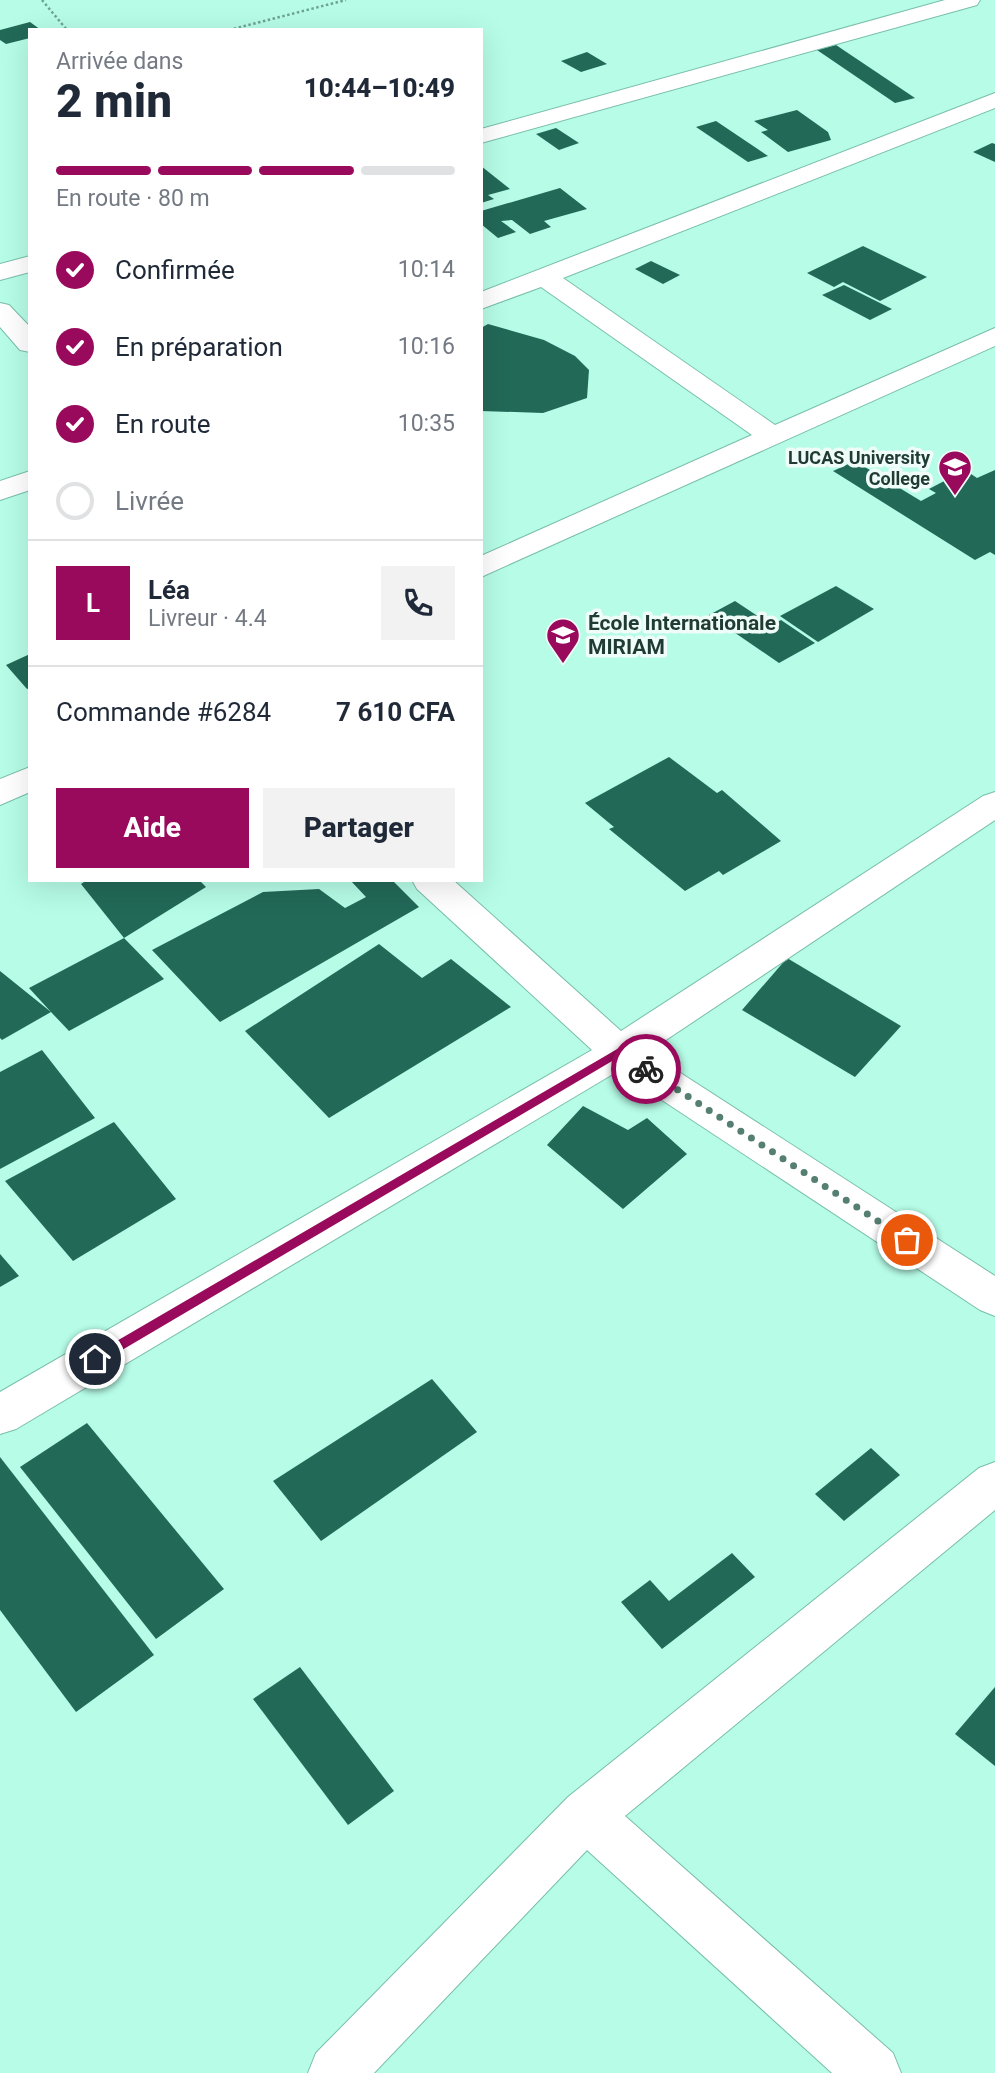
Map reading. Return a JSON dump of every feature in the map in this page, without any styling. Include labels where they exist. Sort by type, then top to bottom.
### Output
[{"type":"street","points":[[901,0],[923,14]]},
{"type":"street","points":[[483,135],[969,0]]},
{"type":"street","points":[[483,300],[995,100]]},
{"type":"street","points":[[0,272],[28,265]]},
{"type":"street","points":[[543,276],[771,435]]},
{"type":"street","points":[[0,311],[28,342]]},
{"type":"street","points":[[483,567],[995,336]]},
{"type":"street","points":[[0,491],[28,481]]},
{"type":"street","points":[[0,793],[28,779]]},
{"type":"street","points":[[0,1415],[619,1052],[995,804]]},
{"type":"street","points":[[432,882],[619,1052],[995,1298]]},
{"type":"street","points":[[336,2073],[586,1815],[995,1482]]},
{"type":"street","points":[[586,1815],[873,2073]]},
{"type":"path","points":[[42,0],[65,28]]},
{"type":"path","points":[[237,28],[346,0]]},
{"type":"building","points":[[30,22],[38,28],[28,28],[28,38],[6,44],[0,40],[0,30]]},
{"type":"building","points":[[836,45],[915,98],[895,103],[817,50]]},
{"type":"building","points":[[587,52],[607,64],[581,72],[561,61]]},
{"type":"building","points":[[797,110],[828,132],[831,140],[788,152],[761,132],[768,130],[754,121]]},
{"type":"building","points":[[716,121],[768,156],[748,162],[696,127]]},
{"type":"building","points":[[556,128],[579,143],[559,150],[536,134]]},
{"type":"building","points":[[995,144],[995,162],[973,152]]},
{"type":"building","points":[[483,168],[510,189],[488,195],[494,199],[483,202]]},
{"type":"building","points":[[560,188],[587,209],[544,221],[551,227],[530,234],[512,220],[501,221],[516,232],[498,238],[483,226],[483,210]]},
{"type":"building","points":[[863,246],[927,277],[880,301],[843,282],[834,287],[807,273]]},
{"type":"building","points":[[651,261],[680,275],[663,284],[635,269]]},
{"type":"building","points":[[844,285],[892,309],[870,320],[822,295]]},
{"type":"building","points":[[488,324],[544,340],[575,356],[589,370],[587,398],[543,413],[483,411],[483,327]]},
{"type":"building","points":[[855,461],[921,501],[936,493],[929,489],[965,470],[977,478],[995,470],[995,555],[990,552],[975,560],[833,471]]},
{"type":"building","points":[[836,586],[874,609],[818,642],[780,616]]},
{"type":"building","points":[[735,601],[771,625],[781,620],[815,643],[779,663],[709,615]]},
{"type":"building","points":[[28,655],[28,689],[27,689],[6,665]]},
{"type":"building","points":[[669,757],[717,793],[722,790],[781,841],[723,875],[719,871],[685,891],[609,829],[614,827],[585,803]]},
{"type":"building","points":[[201,882],[206,887],[124,938],[81,884]]},
{"type":"building","points":[[352,882],[394,882],[419,907],[220,1022],[152,950],[263,892],[319,889],[345,908],[366,897]]},
{"type":"building","points":[[124,938],[164,979],[69,1031],[29,988]]},
{"type":"building","points":[[379,944],[422,978],[451,959],[511,1007],[329,1118],[245,1031]]},
{"type":"building","points":[[787,958],[901,1026],[855,1077],[742,1010]]},
{"type":"building","points":[[0,971],[51,1012],[2,1040]]},
{"type":"building","points":[[42,1050],[95,1118],[0,1169],[0,1072]]},
{"type":"building","points":[[583,1106],[628,1130],[647,1118],[687,1154],[623,1209],[547,1145]]},
{"type":"building","points":[[114,1122],[176,1199],[73,1261],[5,1181]]},
{"type":"building","points":[[0,1254],[19,1276],[0,1287]]},
{"type":"building","points":[[432,1379],[477,1432],[321,1541],[273,1481]]},
{"type":"building","points":[[87,1423],[224,1589],[156,1639],[20,1467]]},
{"type":"building","points":[[871,1448],[900,1475],[844,1521],[815,1494]]},
{"type":"building","points":[[0,1457],[154,1655],[76,1712],[0,1610]]},
{"type":"building","points":[[732,1553],[755,1577],[662,1649],[621,1602],[650,1580],[669,1601]]},
{"type":"building","points":[[300,1667],[394,1791],[348,1825],[253,1699]]},
{"type":"building","points":[[995,1687],[995,1766],[955,1734]]},
{"type":"way so far","points":[[646,1069],[907,1240]]},
{"type":"place","name":"LUCAS University College","points":[[955,497]]},
{"type":"place","name":"École Internationale MIRIAM","points":[[563,665]]},
{"type":"route","points":[[95,1359],[619,1052],[646,1069]]}]
